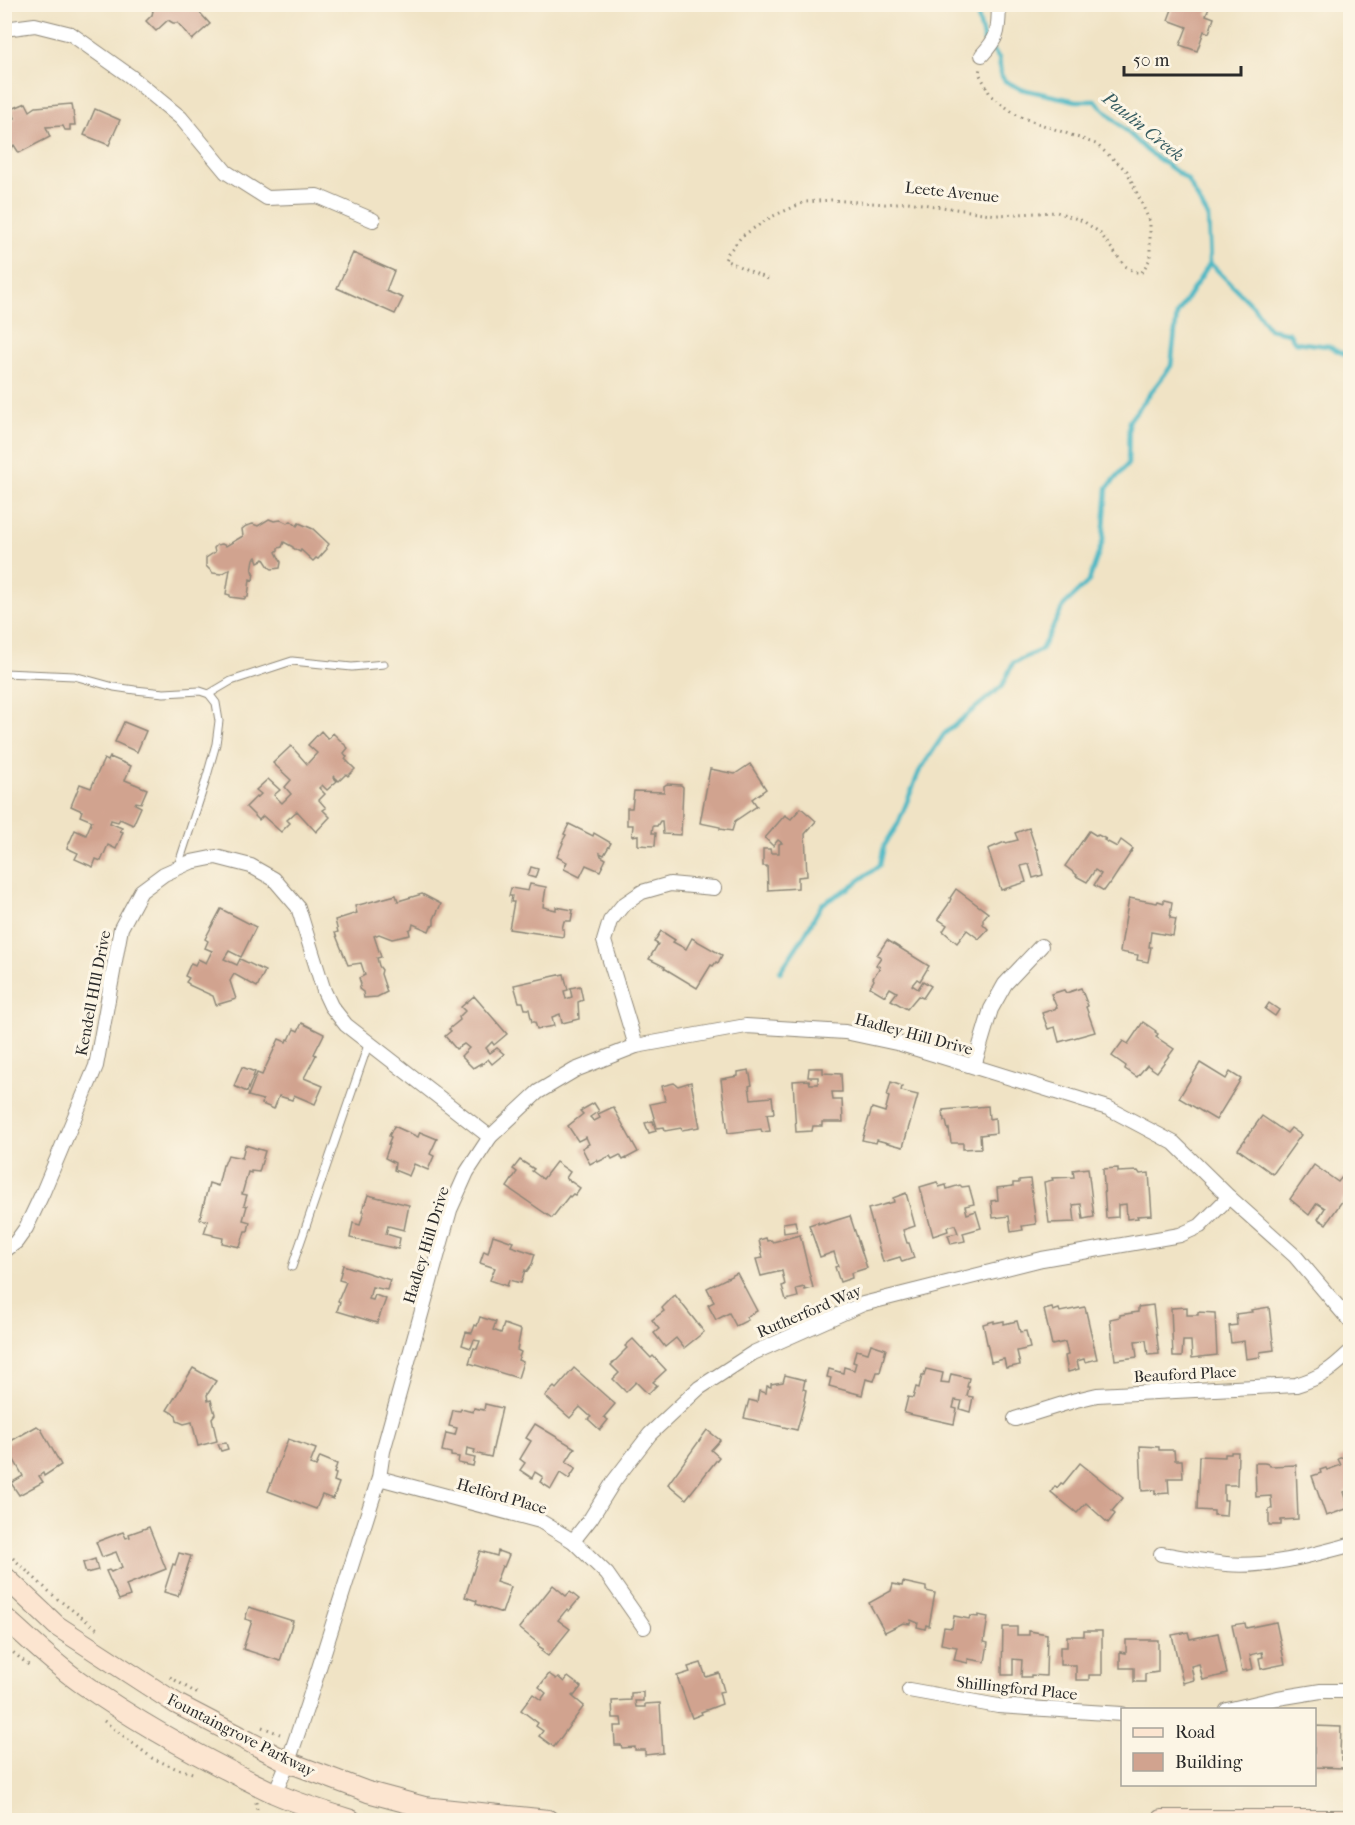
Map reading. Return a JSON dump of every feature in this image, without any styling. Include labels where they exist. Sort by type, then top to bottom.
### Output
[{"type":"main road","name":"Fountaingrove Parkway","points":[[4,1576],[57,1626],[177,1704],[288,1762],[368,1792],[424,1807],[548,1821]]},
{"type":"main road","name":"Fountaingrove Parkway","points":[[4,1617],[79,1682],[170,1738],[275,1793],[351,1821]]},
{"type":"main road","points":[[1162,1821],[1350,1820]]},
{"type":"street","points":[[982,55],[995,41],[998,32],[999,4]]},
{"type":"street","points":[[4,29],[35,25],[71,34],[130,76],[181,118],[226,172],[267,198],[317,195],[373,220]]},
{"type":"street","name":"Kendell HIll Drive","points":[[4,1251],[16,1242],[26,1228],[44,1192],[96,1066],[121,928],[141,891],[164,874],[191,862],[216,857],[251,866],[274,879],[298,907],[324,991],[331,1006],[346,1024],[490,1137]]},
{"type":"street","points":[[636,1047],[604,941],[610,921],[623,905],[642,892],[670,884],[714,888]]},
{"type":"street","points":[[974,1066],[991,1009],[1005,984],[1041,946]]},
{"type":"street","name":"Hadley Hill Drive","points":[[275,1793],[307,1706],[379,1478],[383,1451],[450,1210],[466,1172],[490,1137],[538,1092],[575,1070],[636,1047],[746,1026],[845,1032],[901,1044],[1108,1108],[1174,1143],[1229,1197],[1295,1256],[1350,1321]]},
{"type":"street","name":"Rutherford Way","points":[[573,1541],[650,1434],[699,1388],[753,1353],[862,1304],[1042,1259],[1180,1235],[1200,1226],[1229,1197]]},
{"type":"street","name":"Beauford Place","points":[[1015,1419],[1097,1395],[1296,1385],[1327,1373],[1350,1352]]},
{"type":"street","name":"Helford Place","points":[[379,1478],[540,1521],[573,1541],[607,1574],[644,1627]]},
{"type":"street","points":[[1161,1554],[1227,1564],[1268,1563],[1350,1545]]},
{"type":"street","name":"Shillingford Place","points":[[909,1689],[956,1700],[998,1706],[1121,1714]]},
{"type":"street","points":[[1236,1708],[1321,1691],[1350,1691]]},
{"type":"lane","points":[[209,694],[231,681],[292,661],[352,667],[384,664]]},
{"type":"lane","points":[[4,673],[74,676],[135,690],[164,693],[200,691],[209,694],[216,703],[219,721],[216,744],[177,868]]},
{"type":"lane","points":[[292,1267],[369,1042]]},
{"type":"path","name":"Leete Avenue","points":[[768,279],[725,260],[728,253],[742,236],[771,217],[805,202],[831,200],[885,204],[908,202],[998,215],[1057,212],[1083,221],[1099,232],[1125,266],[1135,272],[1142,272],[1150,259],[1150,222],[1127,171],[1096,144],[1018,116],[991,96],[979,73],[982,55]]},
{"type":"path","points":[[4,1550],[55,1597],[101,1633]]},
{"type":"path","points":[[164,1674],[187,1685],[201,1696]]},
{"type":"path","points":[[262,1727],[280,1734]]},
{"type":"path","points":[[256,1803],[257,1810]]},
{"type":"building","points":[[147,4],[192,4],[210,24],[192,40],[178,23],[168,20],[156,31],[146,21],[153,11]]},
{"type":"building","points":[[1174,4],[1211,4],[1206,15],[1214,18],[1209,33],[1204,31],[1197,51],[1180,45],[1187,27],[1168,20]]},
{"type":"building","points":[[26,103],[30,111],[36,107],[72,104],[75,125],[70,125],[70,130],[65,130],[63,126],[46,127],[50,137],[19,153],[14,145],[9,152],[5,152],[5,130],[7,128],[5,123],[15,118],[12,109]]},
{"type":"building","points":[[95,109],[120,120],[109,145],[84,135]]},
{"type":"building","points":[[353,253],[394,271],[386,291],[403,298],[395,314],[337,288]]},
{"type":"building","points":[[269,519],[287,523],[291,521],[297,526],[299,523],[313,529],[329,544],[327,549],[313,561],[301,550],[300,552],[284,542],[276,552],[281,562],[280,568],[272,569],[264,559],[258,562],[256,557],[248,597],[245,599],[230,597],[226,594],[230,569],[221,574],[213,573],[206,566],[206,558],[215,552],[214,548],[217,545],[226,546],[243,536],[242,529],[246,526],[253,524],[258,526]]},
{"type":"building","points":[[124,722],[146,731],[137,752],[115,742]]},
{"type":"building","points":[[321,731],[328,739],[333,733],[348,748],[344,753],[347,757],[345,759],[355,769],[339,781],[334,776],[337,781],[327,790],[322,785],[319,788],[325,794],[319,800],[326,808],[323,810],[330,817],[316,832],[297,811],[287,820],[290,823],[281,832],[263,816],[259,820],[246,807],[261,794],[256,790],[268,779],[280,790],[274,795],[282,803],[291,794],[285,787],[291,780],[273,763],[291,746],[307,764],[317,753],[308,745]]},
{"type":"building","points":[[110,757],[131,766],[125,780],[147,789],[141,803],[136,802],[135,804],[141,807],[133,825],[120,819],[118,822],[111,820],[110,823],[122,828],[120,831],[123,832],[116,849],[108,845],[101,861],[96,859],[93,867],[75,859],[78,853],[67,848],[75,830],[86,835],[92,821],[80,816],[82,811],[71,806],[80,784],[91,788],[104,759],[108,761]]},
{"type":"building","points":[[750,764],[766,789],[752,799],[757,806],[735,821],[732,831],[700,823],[710,769],[735,774]]},
{"type":"building","points":[[667,784],[683,787],[681,835],[663,834],[662,821],[660,821],[657,826],[653,826],[652,833],[656,833],[655,846],[638,845],[638,835],[632,836],[633,825],[627,825],[627,808],[632,808],[634,791],[664,792],[664,786]]},
{"type":"building","points":[[801,808],[816,821],[805,834],[807,876],[798,877],[798,888],[768,890],[767,866],[763,866],[763,849],[770,849],[771,853],[779,853],[779,844],[782,843],[778,840],[773,846],[765,838],[785,815],[791,819]]},
{"type":"building","points":[[569,824],[593,836],[594,833],[611,843],[604,855],[600,853],[606,859],[600,871],[586,865],[580,877],[564,869],[567,862],[557,857]]},
{"type":"building","points":[[1029,828],[1043,875],[1033,878],[1029,864],[1021,866],[1026,882],[1001,890],[988,849],[1005,842],[1018,840],[1015,833]]},
{"type":"building","points":[[1089,831],[1117,847],[1121,840],[1133,849],[1104,891],[1094,885],[1101,874],[1095,870],[1087,882],[1065,866]]},
{"type":"building","points":[[531,867],[538,869],[535,878],[528,876]]},
{"type":"building","points":[[530,884],[546,887],[543,907],[573,910],[571,921],[564,921],[563,937],[509,929],[514,902],[511,902],[512,896],[509,896],[511,888],[528,891]]},
{"type":"building","points":[[956,889],[988,913],[983,919],[983,924],[988,929],[979,939],[967,930],[957,943],[943,931],[947,925],[938,919]]},
{"type":"building","points":[[422,894],[441,904],[434,919],[434,925],[429,931],[413,924],[409,930],[410,935],[392,939],[379,934],[374,936],[381,957],[377,958],[387,992],[377,997],[364,998],[363,992],[359,989],[361,984],[359,978],[365,975],[361,963],[348,965],[335,933],[338,932],[335,920],[357,913],[355,906],[396,895],[398,901]]},
{"type":"building","points":[[1129,898],[1157,903],[1158,901],[1164,903],[1164,900],[1172,902],[1170,918],[1176,919],[1173,936],[1151,932],[1148,962],[1137,960],[1138,955],[1120,952]]},
{"type":"building","points":[[221,909],[256,927],[241,957],[229,951],[224,959],[237,965],[240,959],[265,971],[257,987],[234,974],[230,981],[236,999],[216,1005],[213,996],[189,985],[186,982],[189,978],[185,976],[191,963],[195,965],[198,959],[206,963],[212,951],[205,948],[208,941],[205,939]]},
{"type":"building","points":[[661,931],[675,940],[673,942],[686,949],[692,938],[722,955],[718,963],[711,965],[697,988],[649,959],[658,944],[654,942]]},
{"type":"building","points":[[887,940],[929,966],[920,981],[917,979],[912,985],[918,989],[923,981],[931,986],[923,998],[918,996],[907,1009],[891,1000],[897,992],[890,988],[885,996],[870,987],[880,967],[876,965],[881,957],[877,955]]},
{"type":"building","points":[[564,974],[568,990],[564,991],[566,999],[572,997],[570,988],[580,986],[583,1000],[578,1002],[579,1019],[562,1023],[560,1014],[552,1017],[554,1026],[537,1029],[535,1022],[532,1022],[529,1009],[525,1009],[523,1002],[519,1002],[514,985]]},
{"type":"building","points":[[1081,988],[1095,1032],[1059,1042],[1055,1027],[1048,1029],[1042,1013],[1057,1008],[1051,994],[1064,990],[1066,993]]},
{"type":"building","points":[[474,996],[507,1034],[494,1045],[492,1042],[486,1048],[490,1053],[497,1048],[504,1054],[492,1064],[488,1059],[473,1068],[461,1056],[469,1048],[464,1044],[456,1049],[445,1036],[465,1011],[461,1007]]},
{"type":"building","points":[[1269,1003],[1279,1010],[1275,1016],[1265,1009]]},
{"type":"building","points":[[1143,1022],[1156,1031],[1158,1034],[1156,1037],[1174,1049],[1157,1072],[1147,1065],[1137,1077],[1112,1056],[1123,1041],[1128,1044]]},
{"type":"building","points":[[302,1023],[324,1034],[304,1078],[323,1086],[315,1104],[294,1095],[292,1100],[279,1096],[274,1109],[262,1104],[263,1100],[248,1096],[257,1073],[262,1075],[279,1039],[286,1042],[287,1039],[289,1040],[294,1029],[298,1031]]},
{"type":"building","points":[[1200,1063],[1226,1079],[1230,1072],[1241,1079],[1216,1120],[1179,1098]]},
{"type":"building","points":[[242,1067],[255,1072],[247,1092],[234,1086]]},
{"type":"building","points":[[809,1068],[823,1068],[823,1073],[841,1074],[842,1092],[832,1092],[833,1100],[842,1100],[843,1122],[822,1122],[822,1126],[813,1126],[812,1131],[796,1132],[793,1081],[809,1080],[810,1084],[818,1084],[818,1077],[808,1077]]},
{"type":"building","points":[[749,1070],[752,1085],[749,1086],[751,1099],[772,1097],[774,1113],[767,1114],[770,1131],[762,1132],[761,1129],[728,1133],[721,1079],[738,1076],[738,1072]]},
{"type":"building","points":[[691,1082],[700,1127],[665,1131],[664,1127],[657,1128],[650,1104],[665,1101],[662,1086],[674,1083],[678,1086]]},
{"type":"building","points":[[891,1082],[902,1086],[901,1091],[918,1095],[903,1147],[877,1140],[876,1143],[862,1140],[872,1108],[885,1112]]},
{"type":"building","points":[[594,1103],[599,1111],[590,1117],[594,1121],[600,1118],[598,1114],[613,1107],[638,1152],[623,1160],[620,1155],[612,1159],[610,1156],[590,1164],[582,1148],[589,1144],[586,1137],[578,1141],[568,1126],[583,1114],[580,1111]]},
{"type":"building","points":[[988,1106],[989,1119],[995,1118],[996,1133],[980,1135],[981,1148],[963,1149],[963,1143],[951,1143],[943,1110]]},
{"type":"building","points":[[1262,1116],[1287,1133],[1291,1128],[1301,1135],[1273,1174],[1238,1149]]},
{"type":"building","points":[[653,1121],[656,1131],[649,1133],[645,1123]]},
{"type":"building","points":[[394,1126],[418,1137],[420,1132],[437,1139],[430,1154],[434,1156],[428,1170],[414,1164],[409,1176],[394,1170],[395,1163],[385,1158],[390,1144],[388,1144],[391,1137],[389,1136]]},
{"type":"building","points":[[245,1145],[265,1151],[259,1172],[248,1172],[242,1194],[247,1195],[243,1220],[250,1222],[240,1247],[222,1243],[223,1238],[204,1233],[208,1221],[200,1219],[209,1183],[218,1186],[228,1155],[242,1158]]},
{"type":"building","points":[[520,1160],[534,1169],[532,1171],[543,1179],[556,1162],[570,1172],[566,1178],[580,1188],[575,1195],[569,1196],[552,1218],[507,1187],[517,1172],[513,1169]]},
{"type":"building","points":[[1314,1165],[1338,1182],[1342,1177],[1350,1183],[1350,1190],[1326,1224],[1318,1219],[1325,1208],[1317,1203],[1309,1215],[1290,1199]]},
{"type":"building","points":[[1088,1168],[1094,1217],[1083,1219],[1081,1204],[1073,1205],[1075,1222],[1049,1223],[1044,1182],[1053,1180],[1052,1178],[1074,1177],[1073,1170]]},
{"type":"building","points":[[1118,1168],[1118,1172],[1149,1173],[1152,1215],[1127,1219],[1126,1204],[1118,1205],[1118,1217],[1106,1218],[1103,1169]]},
{"type":"building","points":[[1030,1179],[1036,1224],[1022,1226],[1023,1230],[1011,1232],[1009,1216],[993,1218],[991,1201],[998,1200],[997,1188],[1013,1186],[1013,1183],[1019,1183],[1019,1180]]},
{"type":"building","points":[[937,1182],[939,1187],[946,1185],[947,1189],[960,1185],[969,1186],[974,1204],[965,1206],[967,1214],[976,1211],[981,1228],[963,1233],[965,1241],[951,1244],[948,1235],[958,1233],[955,1225],[947,1227],[948,1231],[933,1236],[920,1187]]},
{"type":"building","points":[[906,1193],[915,1226],[903,1230],[914,1258],[902,1262],[900,1257],[883,1262],[868,1209],[894,1202],[893,1198]]},
{"type":"building","points":[[368,1195],[409,1205],[404,1230],[388,1226],[386,1234],[400,1238],[398,1249],[350,1238],[353,1223],[360,1225]]},
{"type":"building","points":[[850,1216],[867,1268],[851,1273],[852,1278],[840,1282],[835,1267],[838,1266],[834,1252],[820,1257],[809,1225],[818,1222],[818,1224],[823,1222],[824,1224]]},
{"type":"building","points":[[795,1221],[797,1231],[784,1233],[783,1223]]},
{"type":"building","points":[[493,1235],[513,1242],[511,1246],[535,1254],[532,1264],[527,1271],[525,1270],[521,1283],[509,1280],[507,1286],[490,1280],[495,1268],[480,1263],[484,1251],[488,1253]]},
{"type":"building","points":[[800,1235],[813,1288],[796,1289],[798,1297],[786,1300],[782,1286],[785,1285],[782,1271],[761,1276],[756,1259],[763,1258],[759,1240],[766,1238],[767,1241],[773,1242]]},
{"type":"building","points":[[343,1265],[390,1280],[387,1290],[372,1287],[369,1299],[373,1300],[375,1295],[386,1299],[377,1323],[337,1311],[340,1302],[338,1301],[346,1282],[339,1280]]},
{"type":"building","points":[[737,1273],[757,1311],[746,1317],[748,1320],[736,1326],[729,1313],[716,1320],[708,1305],[714,1302],[707,1288]]},
{"type":"building","points":[[675,1295],[704,1332],[684,1348],[676,1338],[665,1347],[654,1333],[659,1329],[652,1320],[664,1311],[662,1308]]},
{"type":"building","points":[[1153,1305],[1159,1354],[1148,1355],[1146,1340],[1135,1341],[1137,1357],[1115,1360],[1110,1319],[1138,1312],[1138,1307]]},
{"type":"building","points":[[1085,1307],[1097,1359],[1077,1361],[1079,1369],[1068,1372],[1065,1342],[1052,1345],[1044,1310],[1052,1308],[1053,1311],[1059,1309],[1060,1312]]},
{"type":"building","points":[[1187,1307],[1187,1315],[1198,1315],[1198,1312],[1215,1313],[1217,1355],[1192,1358],[1191,1341],[1183,1341],[1182,1357],[1173,1357],[1171,1308]]},
{"type":"building","points":[[1269,1307],[1274,1350],[1260,1352],[1260,1357],[1246,1359],[1244,1341],[1231,1343],[1229,1326],[1237,1325],[1236,1314]]},
{"type":"building","points":[[480,1317],[496,1322],[493,1330],[501,1333],[504,1324],[521,1330],[517,1350],[521,1352],[518,1360],[523,1362],[518,1378],[469,1363],[474,1348],[477,1349],[480,1341],[474,1340],[471,1348],[462,1345],[466,1332],[472,1333]]},
{"type":"building","points":[[994,1321],[994,1323],[1004,1321],[1004,1324],[1017,1321],[1020,1332],[1026,1331],[1030,1348],[1017,1351],[1020,1365],[1006,1368],[1004,1359],[991,1362],[983,1324]]},
{"type":"building","points":[[633,1339],[666,1370],[653,1382],[657,1385],[648,1394],[636,1382],[626,1392],[613,1379],[619,1373],[611,1365]]},
{"type":"building","points":[[871,1344],[886,1349],[880,1372],[877,1372],[874,1381],[866,1379],[862,1395],[829,1386],[831,1378],[827,1377],[829,1369],[843,1373],[844,1367],[854,1370],[856,1350],[868,1353]]},
{"type":"building","points":[[193,1368],[216,1381],[207,1395],[215,1414],[212,1418],[217,1441],[198,1446],[192,1422],[184,1424],[177,1421],[176,1415],[167,1410]]},
{"type":"building","points":[[574,1368],[615,1404],[604,1417],[608,1420],[600,1430],[588,1419],[591,1417],[580,1407],[570,1418],[545,1396],[554,1387],[556,1389]]},
{"type":"building","points":[[926,1369],[943,1373],[941,1382],[949,1383],[951,1374],[969,1378],[967,1396],[973,1397],[970,1412],[960,1409],[962,1401],[955,1400],[953,1408],[957,1409],[954,1424],[904,1413],[908,1397],[913,1398]]},
{"type":"building","points":[[785,1375],[805,1380],[803,1389],[806,1390],[805,1401],[797,1430],[744,1418],[749,1400],[757,1402],[759,1391],[766,1393],[767,1386],[771,1387],[771,1384],[783,1382]]},
{"type":"building","points":[[485,1404],[502,1408],[491,1457],[474,1453],[475,1450],[467,1448],[466,1456],[475,1458],[473,1466],[458,1463],[459,1457],[442,1451],[446,1433],[455,1435],[457,1428],[449,1426],[453,1410],[473,1412],[474,1408],[484,1410]]},
{"type":"building","points":[[535,1424],[575,1448],[566,1462],[576,1468],[569,1479],[560,1473],[551,1489],[540,1482],[543,1477],[535,1472],[532,1478],[520,1470],[525,1463],[520,1459],[531,1441],[526,1438]]},
{"type":"building","points":[[37,1426],[41,1429],[61,1465],[44,1476],[43,1473],[39,1476],[43,1482],[19,1495],[11,1483],[23,1476],[14,1460],[4,1466],[4,1445]]},
{"type":"building","points":[[707,1430],[720,1440],[711,1450],[719,1457],[686,1499],[668,1484]]},
{"type":"building","points":[[288,1439],[316,1449],[310,1464],[316,1466],[320,1457],[337,1464],[334,1481],[339,1483],[333,1499],[322,1495],[316,1509],[268,1491]]},
{"type":"building","points":[[226,1443],[228,1449],[221,1451],[218,1444]]},
{"type":"building","points":[[1140,1446],[1174,1450],[1175,1460],[1182,1460],[1183,1478],[1168,1478],[1169,1493],[1155,1494],[1155,1490],[1142,1491]]},
{"type":"building","points":[[1231,1452],[1238,1452],[1237,1485],[1224,1485],[1224,1500],[1227,1500],[1226,1516],[1214,1515],[1214,1511],[1197,1510],[1199,1456],[1225,1457],[1225,1454],[1231,1454]]},
{"type":"building","points":[[1350,1454],[1350,1490],[1344,1492],[1349,1508],[1326,1516],[1312,1476],[1321,1473],[1320,1470],[1341,1465],[1338,1459]]},
{"type":"building","points":[[1080,1463],[1123,1498],[1112,1511],[1115,1514],[1108,1523],[1086,1503],[1077,1513],[1051,1492],[1055,1486],[1057,1488],[1061,1483],[1063,1484]]},
{"type":"building","points":[[1255,1463],[1270,1466],[1296,1465],[1298,1519],[1281,1520],[1281,1525],[1269,1525],[1269,1509],[1272,1509],[1271,1496],[1256,1497]]},
{"type":"building","points":[[149,1527],[166,1569],[126,1585],[130,1596],[119,1600],[106,1571],[111,1572],[122,1567],[116,1552],[102,1557],[96,1542],[123,1532],[126,1538],[130,1537],[129,1534]]},
{"type":"building","points":[[480,1551],[497,1556],[498,1551],[509,1555],[496,1582],[511,1587],[502,1613],[476,1604],[477,1601],[465,1597]]},
{"type":"building","points":[[179,1553],[191,1556],[178,1596],[164,1592]]},
{"type":"building","points":[[95,1559],[98,1570],[86,1573],[83,1563]]},
{"type":"building","points":[[903,1582],[926,1587],[926,1591],[935,1593],[929,1626],[926,1625],[925,1629],[917,1627],[918,1623],[911,1620],[910,1624],[903,1623],[885,1632],[869,1603],[891,1591],[893,1584],[902,1586]]},
{"type":"building","points":[[553,1585],[566,1596],[570,1592],[579,1599],[558,1620],[570,1629],[548,1656],[541,1651],[543,1649],[538,1646],[539,1644],[519,1628]]},
{"type":"building","points":[[249,1607],[293,1621],[280,1661],[243,1649],[252,1621],[245,1619]]},
{"type":"building","points":[[978,1615],[988,1617],[984,1642],[988,1643],[985,1662],[968,1659],[968,1663],[954,1660],[957,1647],[941,1644],[944,1627],[952,1628],[954,1616],[969,1619],[970,1616],[978,1617]]},
{"type":"building","points":[[1276,1622],[1285,1664],[1261,1669],[1259,1658],[1263,1657],[1262,1652],[1250,1655],[1253,1669],[1242,1671],[1232,1625],[1245,1623],[1246,1628]]},
{"type":"building","points":[[1003,1627],[1017,1627],[1017,1635],[1029,1635],[1029,1631],[1047,1634],[1046,1676],[1021,1677],[1022,1660],[1013,1659],[1013,1675],[1002,1675]]},
{"type":"building","points":[[1084,1631],[1102,1631],[1102,1675],[1089,1675],[1089,1680],[1076,1680],[1076,1665],[1060,1665],[1060,1647],[1067,1647],[1067,1636],[1084,1636]]},
{"type":"building","points":[[1188,1632],[1190,1639],[1218,1633],[1227,1674],[1203,1680],[1199,1664],[1191,1666],[1194,1680],[1183,1683],[1172,1635]]},
{"type":"building","points":[[1126,1640],[1158,1640],[1158,1672],[1145,1674],[1145,1682],[1134,1682],[1134,1668],[1120,1668],[1120,1652],[1126,1653]]},
{"type":"building","points":[[701,1663],[706,1677],[719,1673],[724,1691],[719,1692],[722,1704],[692,1718],[677,1676],[690,1672],[688,1667]]},
{"type":"building","points":[[549,1674],[564,1682],[568,1677],[581,1687],[572,1696],[584,1706],[554,1747],[539,1736],[543,1731],[536,1726],[538,1723],[521,1710],[533,1694],[541,1700],[546,1693],[539,1687]]},
{"type":"building","points":[[643,1692],[643,1701],[635,1701],[636,1707],[660,1703],[663,1753],[645,1755],[645,1750],[635,1750],[635,1747],[622,1748],[621,1745],[615,1745],[614,1726],[622,1726],[621,1718],[613,1718],[612,1701],[631,1700],[631,1693]]},
{"type":"building","points":[[1316,1726],[1341,1727],[1340,1754],[1344,1760],[1344,1768],[1316,1767]]},
{"type":"waterway","name":"Paulin Creek","points":[[975,4],[984,41],[999,58],[1001,75],[1005,81],[1021,89],[1076,101],[1095,101],[1147,151],[1187,179],[1208,217],[1210,263]]},
{"type":"waterway","points":[[1210,263],[1254,307],[1269,329],[1289,333],[1295,342],[1328,346],[1350,357]]},
{"type":"waterway","points":[[780,972],[822,904],[880,865],[884,846],[898,824],[919,772],[944,734],[1002,686],[1013,663],[1041,650],[1064,605],[1089,581],[1103,540],[1107,488],[1128,464],[1129,421],[1171,366],[1177,314],[1210,263]]}]
